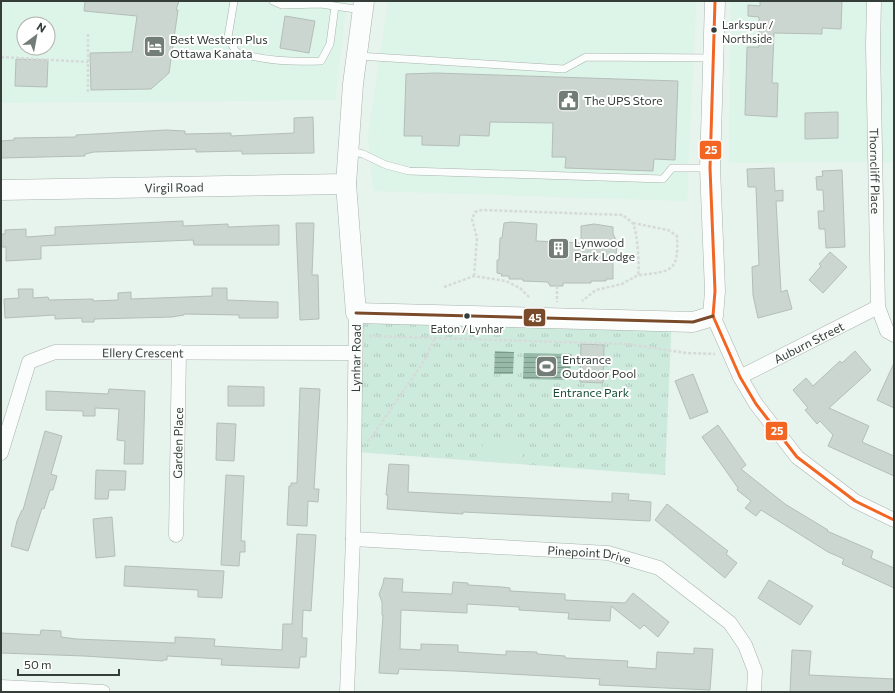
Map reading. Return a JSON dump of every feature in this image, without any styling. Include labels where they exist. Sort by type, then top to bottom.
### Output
[{"type":"street","points":[[715,1],[710,168],[715,290],[713,316],[740,377],[756,404],[797,457],[855,502],[894,520]]},
{"type":"street","name":"Thorncliff Place","points":[[874,1],[873,45],[878,307],[887,331],[894,335]]},
{"type":"street","name":"Lynhar Road","points":[[347,692],[353,539],[354,353],[356,313],[346,184],[356,56],[363,6]]},
{"type":"street","name":"Virgil Road","points":[[1,190],[346,184]]},
{"type":"street","name":"Auburn Street","points":[[740,377],[878,307]]},
{"type":"street","points":[[356,313],[693,322],[713,316]]},
{"type":"street","name":"Ellery Crescent","points":[[1,453],[29,362],[55,352],[354,353]]},
{"type":"street","name":"Garden Place","points":[[176,535],[179,352]]},
{"type":"street","name":"Pinepoint Drive","points":[[353,539],[608,553],[659,568],[730,623],[745,645],[755,670],[754,692]]},
{"type":"street","points":[[1,687],[103,692]]},
{"type":"lane","points":[[234,1],[228,37],[236,52],[256,58],[289,62],[320,61],[330,44],[335,6]]},
{"type":"lane","points":[[273,1],[282,5],[322,2],[335,6],[363,6]]},
{"type":"lane","points":[[356,56],[564,69],[586,56],[713,58]]},
{"type":"lane","points":[[348,151],[363,154],[386,165],[409,171],[663,179],[672,168],[710,168]]},
{"type":"path","points":[[88,33],[88,92]]},
{"type":"path","points":[[1,57],[88,62]]},
{"type":"path","points":[[474,276],[477,238],[472,219],[475,212],[482,210],[623,216],[633,223],[668,230],[677,236],[678,256],[675,263],[668,270],[638,275],[622,284],[596,290],[582,300]]},
{"type":"path","points":[[633,223],[640,267],[638,275]]},
{"type":"path","points":[[444,287],[474,276],[506,282],[520,288],[530,298]]},
{"type":"path","points":[[355,336],[626,344],[686,353],[716,354],[728,351]]},
{"type":"path","points":[[354,447],[371,438],[424,361],[434,338]]},
{"type":"shaded area","points":[[1,1],[347,1],[335,100],[1,103]]},
{"type":"shaded area","points":[[388,1],[696,1],[687,201],[373,191],[368,136]]},
{"type":"shaded area","points":[[731,1],[894,1],[894,162],[729,163]]},
{"type":"shaded area","points":[[495,351],[514,352],[513,374],[494,374]]},
{"type":"shaded area","name":"Entrance Outdoor Pool","points":[[524,353],[571,354],[570,380],[523,379]]},
{"type":"green space","name":"Entrance Park","points":[[362,307],[672,316],[665,475],[358,452]]},
{"type":"green space","points":[[483,438],[523,441],[522,461],[482,458]]},
{"type":"building","name":"Best Western Plus Ottawa Kanata","points":[[85,1],[179,1],[176,10],[178,10],[169,73],[151,89],[91,90],[90,53],[132,52],[137,16],[84,11]]},
{"type":"building","points":[[760,1],[842,1],[841,29],[822,28],[822,34],[774,33],[772,83],[778,83],[777,117],[745,115],[747,47],[759,47],[759,17],[748,16],[748,5],[760,6]]},
{"type":"building","points":[[285,16],[315,21],[309,53],[280,48]]},
{"type":"building","points":[[16,59],[48,60],[47,87],[15,86]]},
{"type":"building","points":[[436,73],[678,81],[675,160],[654,159],[653,171],[565,168],[566,157],[552,157],[553,123],[490,122],[489,136],[460,135],[459,146],[422,145],[422,136],[404,136],[406,74]]},
{"type":"building","points":[[838,112],[838,138],[805,139],[805,113]]},
{"type":"building","points":[[313,117],[314,153],[242,154],[242,151],[196,152],[196,149],[94,152],[85,154],[85,156],[1,158],[1,141],[14,140],[14,138],[76,137],[76,135],[166,130],[185,131],[185,134],[231,133],[231,136],[294,133],[294,118]]},
{"type":"building","points":[[774,168],[775,191],[783,190],[783,201],[776,201],[781,292],[787,290],[792,309],[758,318],[753,295],[752,267],[759,265],[756,187],[748,187],[747,169]]},
{"type":"building","points":[[842,170],[845,247],[826,248],[825,229],[819,229],[818,211],[824,211],[823,190],[817,190],[816,177],[823,176],[822,171]]},
{"type":"building","points":[[183,221],[183,226],[228,224],[228,227],[279,225],[279,245],[194,245],[193,240],[41,246],[41,259],[6,261],[6,247],[1,247],[1,234],[5,234],[5,230],[26,229],[26,237],[55,235],[55,227]]},
{"type":"building","name":"Lynwood Park Lodge","points":[[511,222],[537,224],[536,241],[581,243],[581,226],[594,224],[613,227],[613,234],[617,242],[616,257],[613,260],[613,279],[606,279],[606,281],[591,281],[591,283],[563,283],[563,286],[550,286],[548,282],[523,281],[523,279],[509,279],[509,276],[501,276],[502,274],[497,273],[500,238],[502,238],[504,223]]},
{"type":"building","points":[[296,223],[314,223],[312,275],[318,275],[319,319],[300,320]]},
{"type":"building","points":[[830,252],[847,267],[823,293],[809,280],[821,266],[819,264]]},
{"type":"building","points":[[212,288],[227,288],[227,300],[278,302],[278,318],[239,318],[239,315],[184,314],[172,317],[94,319],[94,322],[82,322],[82,318],[55,319],[55,315],[5,318],[4,299],[19,298],[18,289],[33,289],[33,298],[48,297],[49,300],[93,299],[93,301],[118,300],[118,293],[131,292],[131,299],[212,296]]},
{"type":"building","points":[[581,344],[604,345],[603,383],[580,382]]},
{"type":"building","points":[[855,351],[871,370],[829,408],[869,426],[862,442],[894,456],[894,476],[828,446],[833,435],[820,421],[817,424],[805,410],[808,408],[793,390],[806,378],[813,386],[840,361],[842,363]]},
{"type":"building","points":[[894,363],[894,408],[877,400]]},
{"type":"building","points":[[693,374],[708,412],[690,419],[675,381]]},
{"type":"building","points":[[228,386],[264,387],[264,406],[228,406]]},
{"type":"building","points":[[300,388],[320,389],[314,489],[319,489],[318,502],[308,501],[307,526],[287,525],[289,486],[291,486],[291,483],[297,483]]},
{"type":"building","points":[[109,389],[145,391],[143,464],[124,464],[125,441],[117,440],[119,409],[95,408],[95,416],[83,416],[83,411],[46,410],[46,391],[108,394]]},
{"type":"building","points":[[217,423],[236,424],[234,461],[216,460]]},
{"type":"building","points":[[718,425],[746,465],[741,469],[785,504],[828,530],[827,531],[873,551],[871,558],[894,568],[894,588],[842,564],[844,559],[828,552],[761,510],[756,516],[745,508],[751,501],[737,490],[738,488],[702,437]]},
{"type":"building","points":[[45,431],[62,436],[51,474],[57,476],[53,490],[50,490],[44,509],[42,508],[28,551],[11,546],[17,521],[23,510]]},
{"type":"building","points":[[389,464],[409,465],[408,492],[612,502],[612,493],[629,494],[628,500],[651,502],[650,521],[463,512],[463,514],[387,509],[388,495],[386,495]]},
{"type":"building","points":[[96,470],[126,471],[125,490],[109,490],[108,499],[95,499]]},
{"type":"building","points":[[226,475],[244,476],[241,541],[245,541],[245,552],[240,552],[239,566],[221,565]]},
{"type":"building","points":[[667,504],[728,551],[726,554],[737,563],[725,578],[655,520]]},
{"type":"building","points":[[112,517],[115,556],[96,558],[93,519]]},
{"type":"building","points":[[297,534],[316,535],[311,611],[303,610],[302,638],[307,638],[306,657],[300,657],[299,668],[221,665],[222,659],[167,656],[167,660],[163,661],[1,653],[1,633],[40,635],[41,630],[61,631],[61,637],[76,639],[175,643],[175,637],[215,639],[214,646],[282,650],[283,624],[292,624]]},
{"type":"building","points":[[125,566],[224,571],[222,598],[198,597],[198,590],[124,586]]},
{"type":"building","points":[[384,578],[403,579],[402,592],[452,594],[453,582],[468,583],[468,585],[510,588],[510,591],[565,594],[565,600],[625,603],[633,593],[669,622],[658,637],[644,625],[640,629],[611,606],[610,621],[568,619],[569,613],[519,610],[519,607],[467,604],[467,613],[401,610],[400,649],[421,650],[421,644],[458,645],[458,652],[506,655],[506,651],[537,652],[537,654],[565,656],[565,658],[628,661],[627,667],[656,669],[657,652],[694,654],[694,648],[713,649],[710,690],[599,685],[600,679],[456,671],[399,669],[398,674],[379,673],[383,615],[382,602],[379,594]]},
{"type":"building","points":[[769,580],[813,606],[800,625],[758,598]]},
{"type":"building","points":[[792,650],[811,651],[809,675],[894,679],[894,692],[790,692]]},
{"type":"transit line","name":"25","points":[[715,1],[710,168],[715,291],[713,316],[740,377],[756,404],[797,457],[855,501],[894,520]]},
{"type":"transit line","name":"45","points":[[356,313],[693,322],[713,316]]},
{"type":"place","name":"Larkspur / Northside","points":[[714,30]]},
{"type":"place","name":"Best Western Plus Ottawa Kanata","points":[[154,46]]},
{"type":"place","name":"The UPS Store","points":[[568,100]]},
{"type":"place","name":"Lynwood Park Lodge","points":[[558,249]]},
{"type":"place","name":"Eaton / Lynhar","points":[[467,316]]},
{"type":"place","name":"Entrance Outdoor Pool","points":[[547,366]]}]
